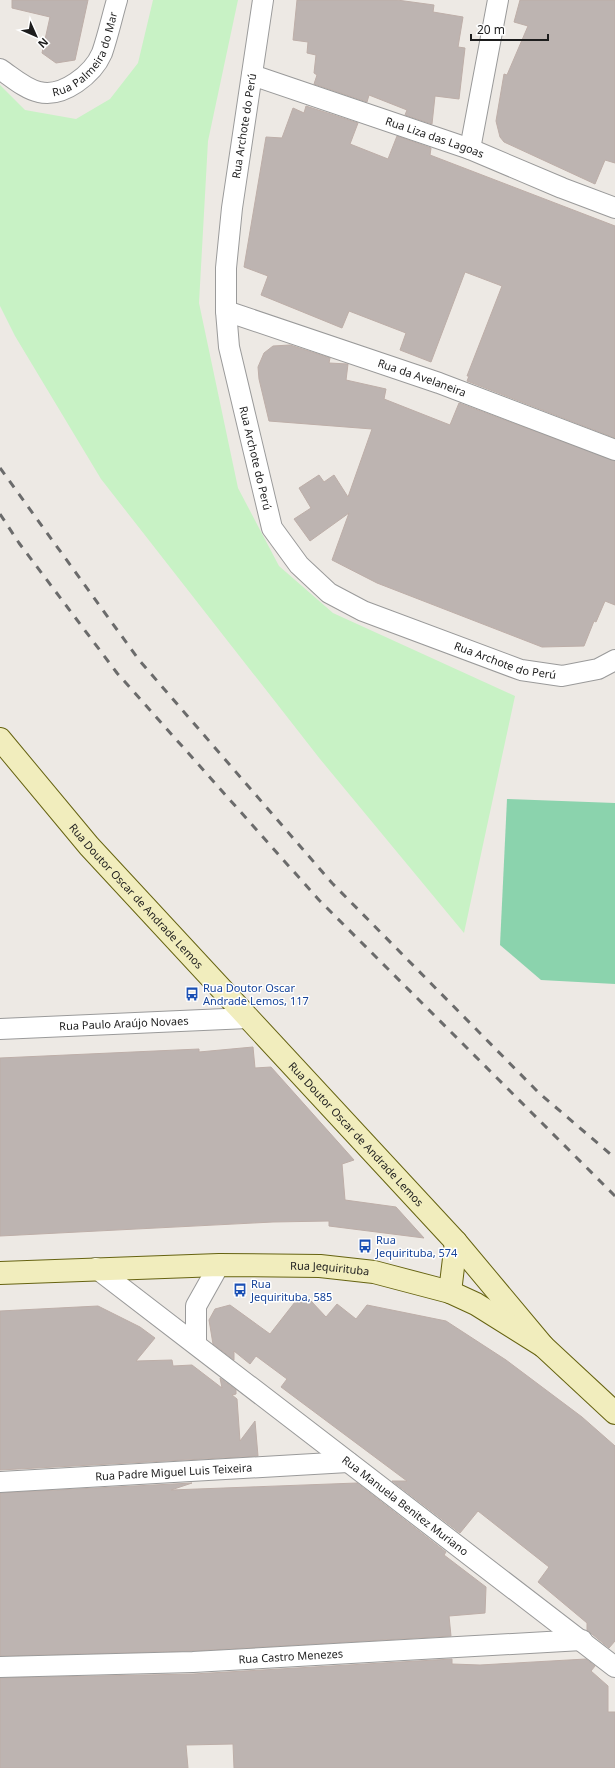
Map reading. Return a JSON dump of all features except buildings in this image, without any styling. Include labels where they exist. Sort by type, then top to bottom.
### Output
[{"type":"street","name":"Rua Palmeira do Mar","points":[[0,69],[22,84],[39,92],[53,94],[67,89],[89,71],[101,54],[116,0]]},
{"type":"street","name":"Rua Archote do Perú","points":[[263,0],[232,208],[226,268],[226,311],[229,347],[272,528],[299,565],[329,593],[363,611],[521,670],[562,676],[598,669],[615,660]]},
{"type":"street","points":[[470,149],[498,0]]},
{"type":"street","name":"Rua Liza das Lagoas","points":[[252,75],[470,149],[562,188],[615,208]]},
{"type":"street","name":"Rua da Avelaneira","points":[[226,311],[439,383],[615,450]]},
{"type":"street","name":"Rua Doutor Oscar de Andrade Lemos","points":[[0,739],[89,846],[456,1242],[543,1346]]},
{"type":"street","name":"Rua Paulo Araújo Novaes","points":[[0,1029],[248,1018]]},
{"type":"street","points":[[450,1292],[456,1242]]},
{"type":"street","points":[[196,1344],[196,1306],[219,1265]]},
{"type":"street","name":"Rua Jequirituba","points":[[0,1273],[96,1268],[219,1265],[320,1266],[366,1271],[407,1280],[450,1292],[476,1304],[543,1346],[615,1413]]},
{"type":"street","name":"Rua Manuela Benitez Muriano","points":[[96,1268],[582,1640],[615,1667]]},
{"type":"street","name":"Rua Padre Miguel Luis Teixeira","points":[[0,1482],[348,1462]]},
{"type":"street","name":"Rua Castro Menezes","points":[[0,1667],[193,1662],[582,1640]]},
{"type":"green space","points":[[153,0],[238,0],[208,141],[199,303],[238,488],[279,566],[333,613],[515,696],[464,933],[320,759],[101,479],[15,336],[0,306],[0,85],[25,110],[76,119],[110,99],[138,63]]},
{"type":"green space","points":[[507,799],[615,803],[615,984],[541,980],[500,945]]},
{"type":"railway","points":[[0,468],[139,660],[332,883],[539,1093],[615,1158]]},
{"type":"railway","points":[[0,514],[19,543],[117,673],[319,900],[615,1196]]},
{"type":"place","name":"Rua Doutor Oscar Andrade Lemos, 117","points":[[192,994]]},
{"type":"place","name":"Rua Jequirituba, 574","points":[[365,1246]]},
{"type":"place","name":"Rua Jequirituba, 585","points":[[240,1290]]}]
